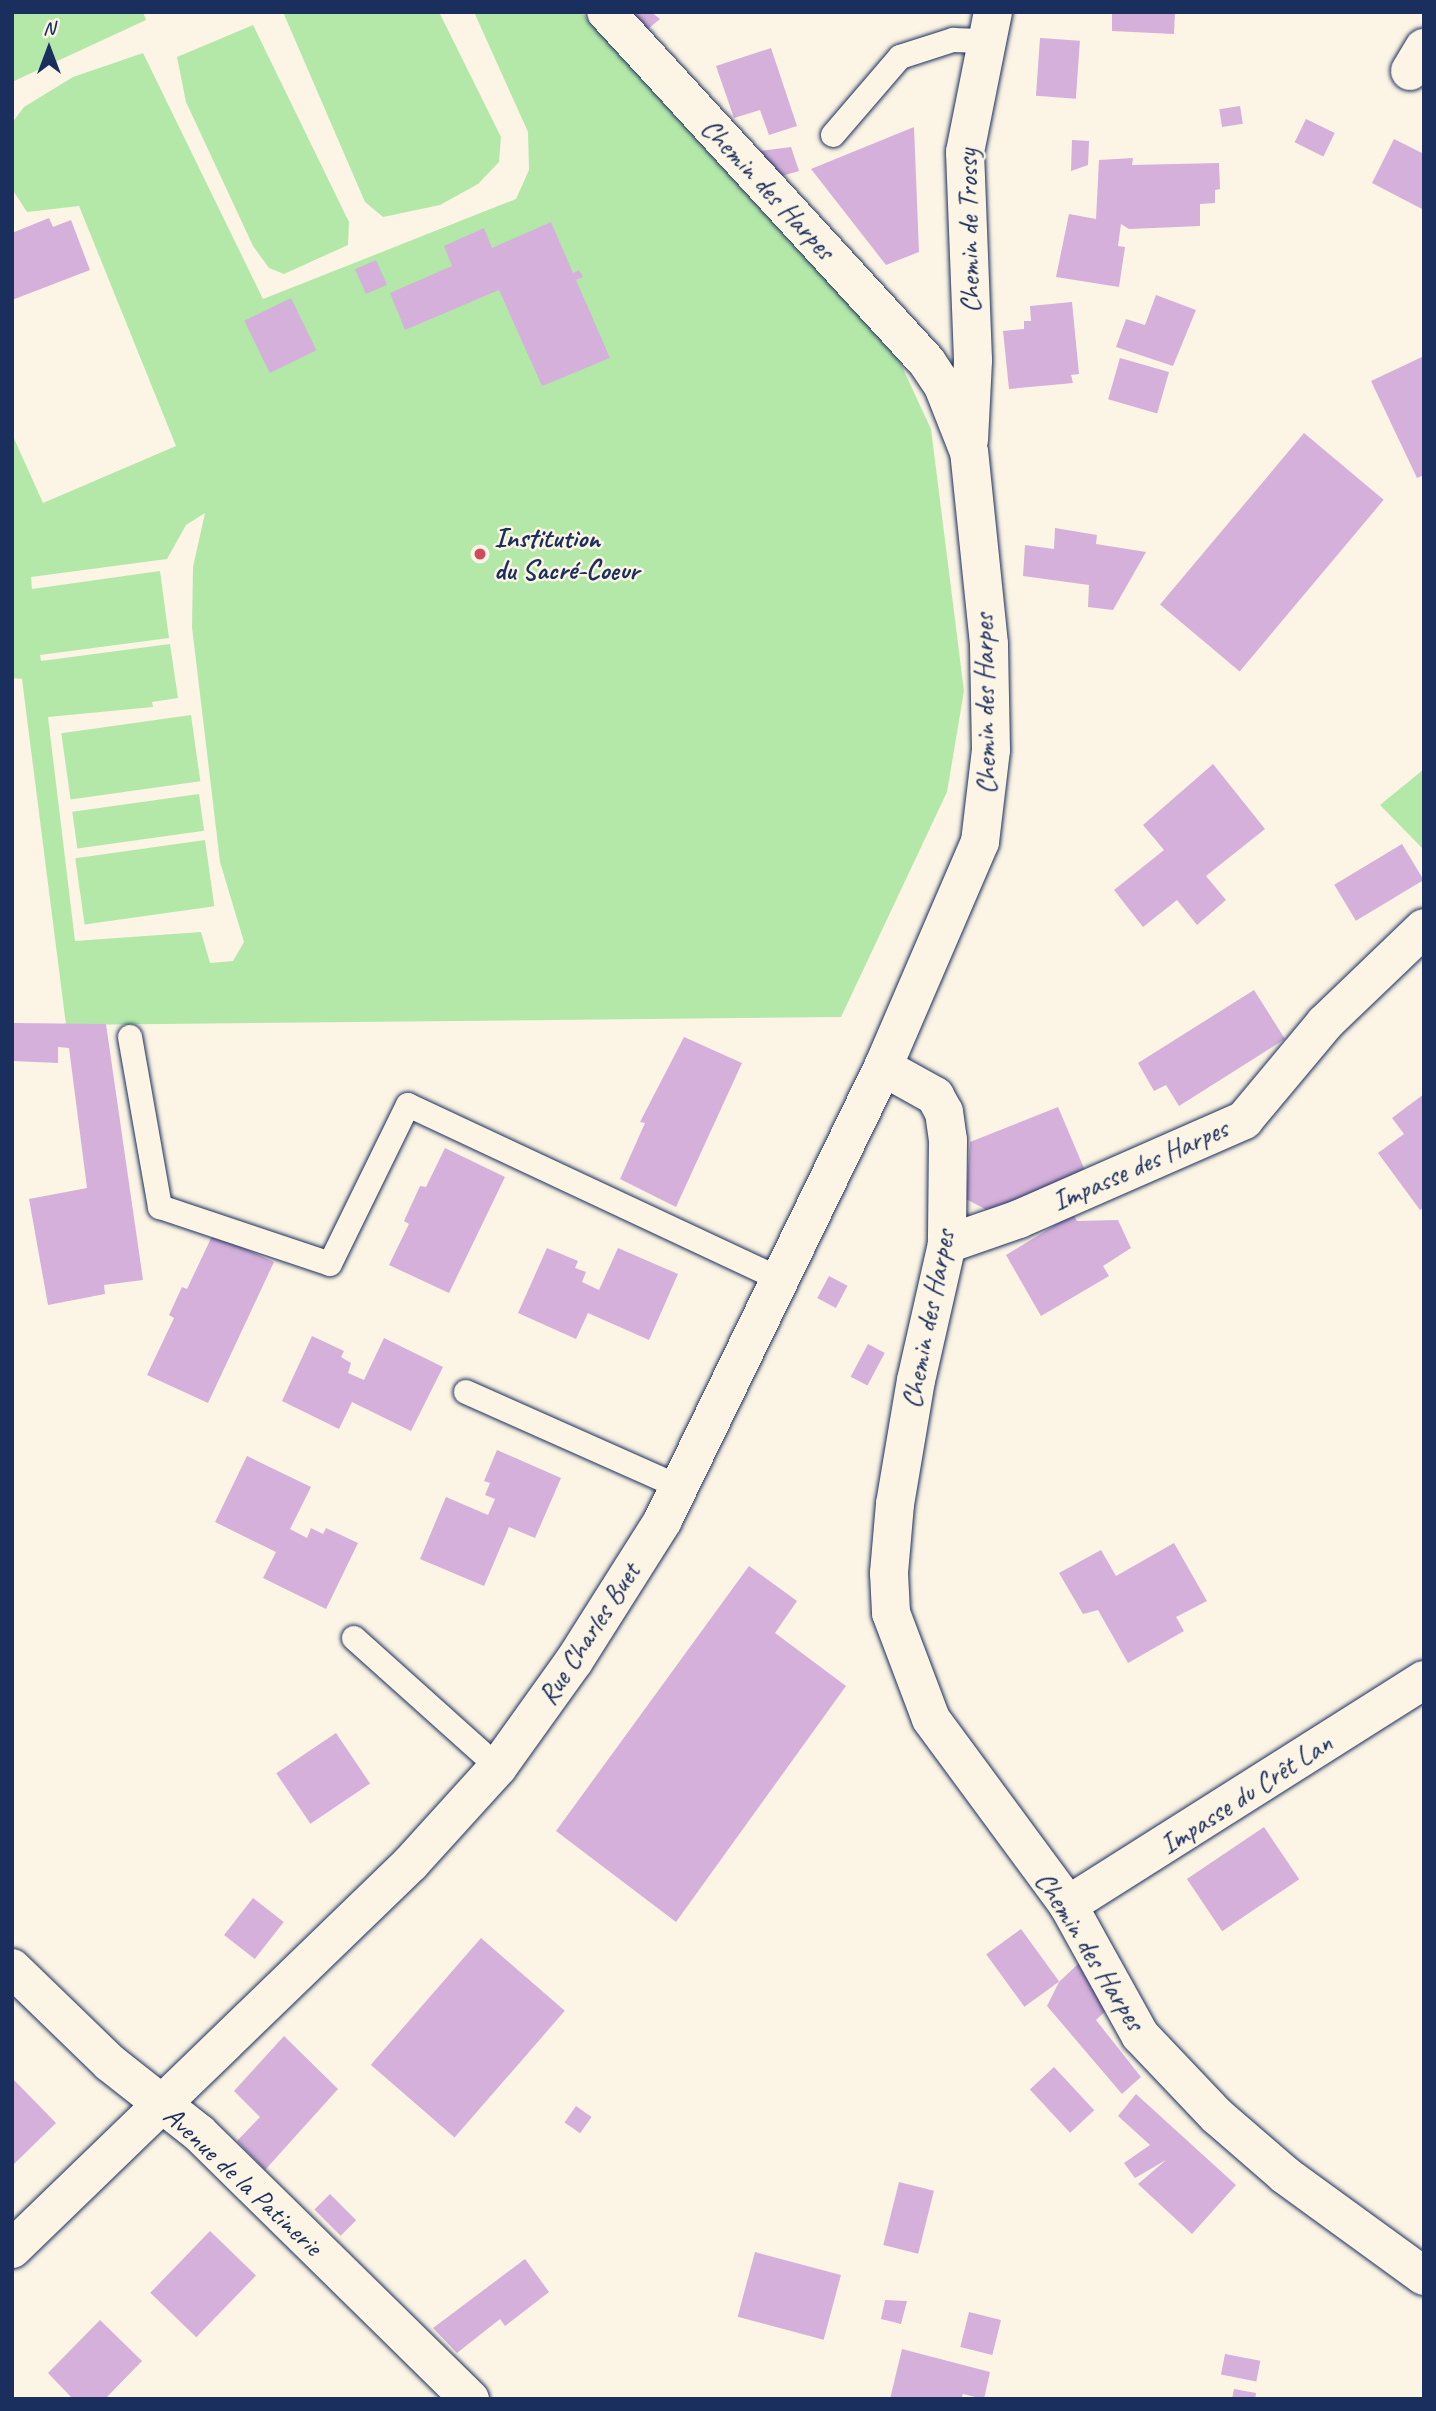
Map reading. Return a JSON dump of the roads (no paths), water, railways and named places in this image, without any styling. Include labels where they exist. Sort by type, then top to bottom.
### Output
[{"type":"street","name":"Chemin des Harpes","points":[[606,12],[927,362],[943,386],[969,452],[989,644],[991,750],[986,812],[969,874],[883,1067],[929,1089],[944,1112],[947,1244],[916,1380],[895,1503],[891,1613],[931,1718],[1068,1905],[1140,2035],[1217,2116],[1285,2175],[1424,2276]]},
{"type":"street","name":"Chemin de Trossy","points":[[969,452],[972,360],[965,152],[991,27]]},
{"type":"street","name":"Impasse des Harpes","points":[[947,1244],[1019,1219],[1244,1120],[1325,1023],[1424,928]]},
{"type":"street","name":"Rue Charles Buet","points":[[12,2249],[159,2103],[411,1863],[498,1767],[574,1661],[663,1520],[883,1067]]},
{"type":"street","name":"Impasse du Crêt Lan","points":[[1068,1905],[1424,1681]]},
{"type":"street","name":"Avenue de la Patinerie","points":[[12,1968],[159,2103],[199,2133],[470,2399]]},
{"type":"lane","points":[[833,135],[900,57],[991,27]]},
{"type":"lane","points":[[130,1037],[160,1207],[330,1264],[408,1105],[779,1279]]},
{"type":"lane","points":[[466,1392],[679,1487]]},
{"type":"lane","points":[[354,1637],[498,1767]]},
{"type":"place","name":"Institution du Sacré-Coeur","points":[[480,554]]}]
